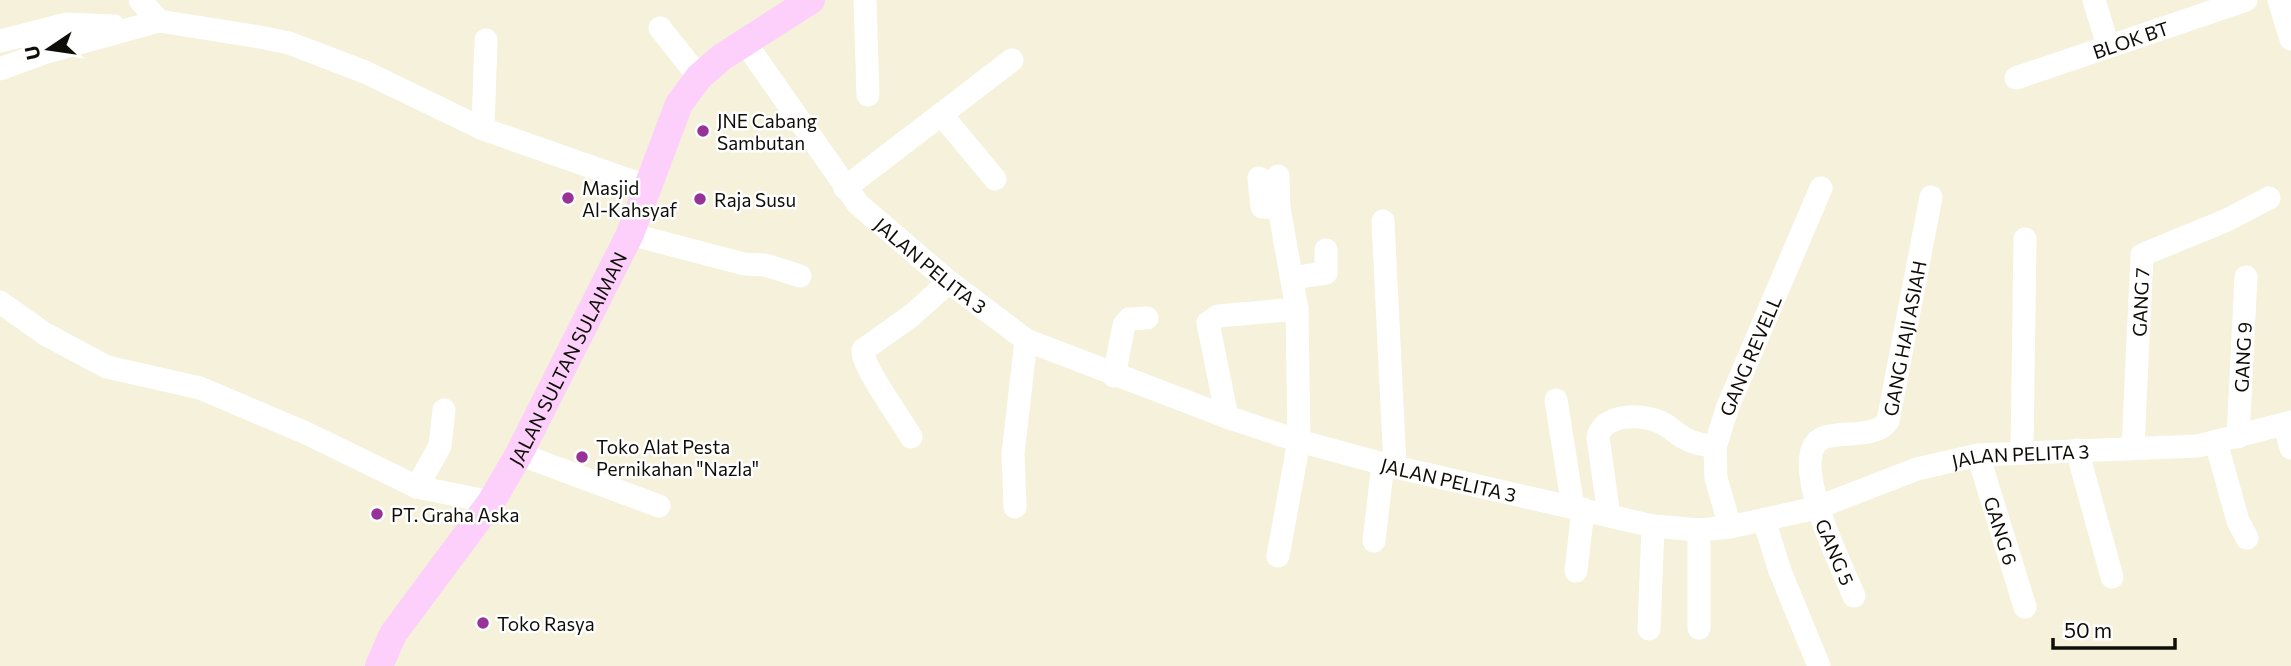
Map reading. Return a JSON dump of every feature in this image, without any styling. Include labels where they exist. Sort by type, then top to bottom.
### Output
[{"type":"main road","name":"JALAN SULTAN SULAIMAN","points":[[379,666],[393,634],[491,502],[519,454],[630,234],[679,103],[699,77],[744,41],[811,0]]},
{"type":"street","points":[[140,0],[159,21]]},
{"type":"street","points":[[865,0],[868,94]]},
{"type":"street","points":[[2094,0],[2108,46]]},
{"type":"street","name":"BLOK BT","points":[[2016,78],[2108,46],[2192,8],[2246,0]]},
{"type":"street","points":[[2279,0],[2291,39]]},
{"type":"street","points":[[0,69],[128,28],[159,21],[289,43],[365,72],[482,129],[649,187]]},
{"type":"street","points":[[0,41],[67,24],[128,28]]},
{"type":"street","points":[[660,28],[699,77]]},
{"type":"street","points":[[482,129],[486,40]]},
{"type":"street","name":"JALAN PELITA 3","points":[[744,41],[845,188],[874,218],[949,282],[1026,340],[1114,376],[1227,417],[1299,441],[1389,465],[1653,526],[1699,530],[1730,527],[1816,508],[1917,468],[1979,455],[2022,451],[2198,446],[2288,423]]},
{"type":"street","points":[[845,188],[1012,60]]},
{"type":"street","points":[[941,114],[995,179]]},
{"type":"street","points":[[1268,177],[1279,208],[1297,309],[1299,441],[1278,556]]},
{"type":"street","name":"GANG REVELL","points":[[1730,527],[1716,478],[1715,447],[1728,406],[1821,188]]},
{"type":"street","name":"GANG HAJI ASIAH","points":[[1816,508],[1811,456],[1814,445],[1824,437],[1877,430],[1884,427],[1892,412],[1931,197]]},
{"type":"street","name":"GANG 7","points":[[2133,447],[2142,255],[2227,220],[2269,198]]},
{"type":"street","points":[[1374,541],[1389,465],[1383,221]]},
{"type":"street","points":[[630,234],[744,264],[765,265],[800,276]]},
{"type":"street","points":[[2022,451],[2025,239]]},
{"type":"street","points":[[1292,278],[1326,273],[1326,250]]},
{"type":"street","name":"GANG 9","points":[[2246,277],[2227,439],[2238,521],[2247,538]]},
{"type":"street","points":[[911,437],[896,409],[865,365],[863,350],[911,316],[949,282]]},
{"type":"street","points":[[0,302],[45,334],[107,368],[200,388],[306,433],[418,487],[491,502]]},
{"type":"street","points":[[1227,417],[1208,323],[1218,316],[1297,309]]},
{"type":"street","points":[[1114,376],[1124,326],[1129,319],[1147,318]]},
{"type":"street","points":[[1015,507],[1013,454],[1026,340]]},
{"type":"street","points":[[1556,400],[1578,508],[1576,571]]},
{"type":"street","points":[[418,487],[440,446],[444,410]]},
{"type":"street","points":[[1609,516],[1598,437],[1600,427],[1606,422],[1628,418],[1656,420],[1686,439],[1715,447]]},
{"type":"street","points":[[2288,423],[2291,448]]},
{"type":"street","points":[[2077,450],[2112,577]]},
{"type":"street","points":[[519,454],[659,506]]},
{"type":"street","name":"GANG 6","points":[[1979,455],[2025,607]]},
{"type":"street","name":"GANG 5","points":[[1816,508],[1854,596]]},
{"type":"street","points":[[1764,520],[1780,571],[1819,666]]},
{"type":"street","points":[[1649,629],[1653,526]]},
{"type":"street","points":[[1699,530],[1699,628]]},
{"type":"place","name":"JNE Cabang Sambutan","points":[[703,131]]},
{"type":"place","name":"Masjid Al-Kahsyaf","points":[[568,198]]},
{"type":"place","name":"Raja Susu","points":[[700,199]]},
{"type":"place","name":"Toko Alat Pesta Pernikahan \"Nazla\"","points":[[582,457]]},
{"type":"place","name":"PT. Graha Aska","points":[[377,514]]},
{"type":"place","name":"Toko Rasya","points":[[483,623]]}]
